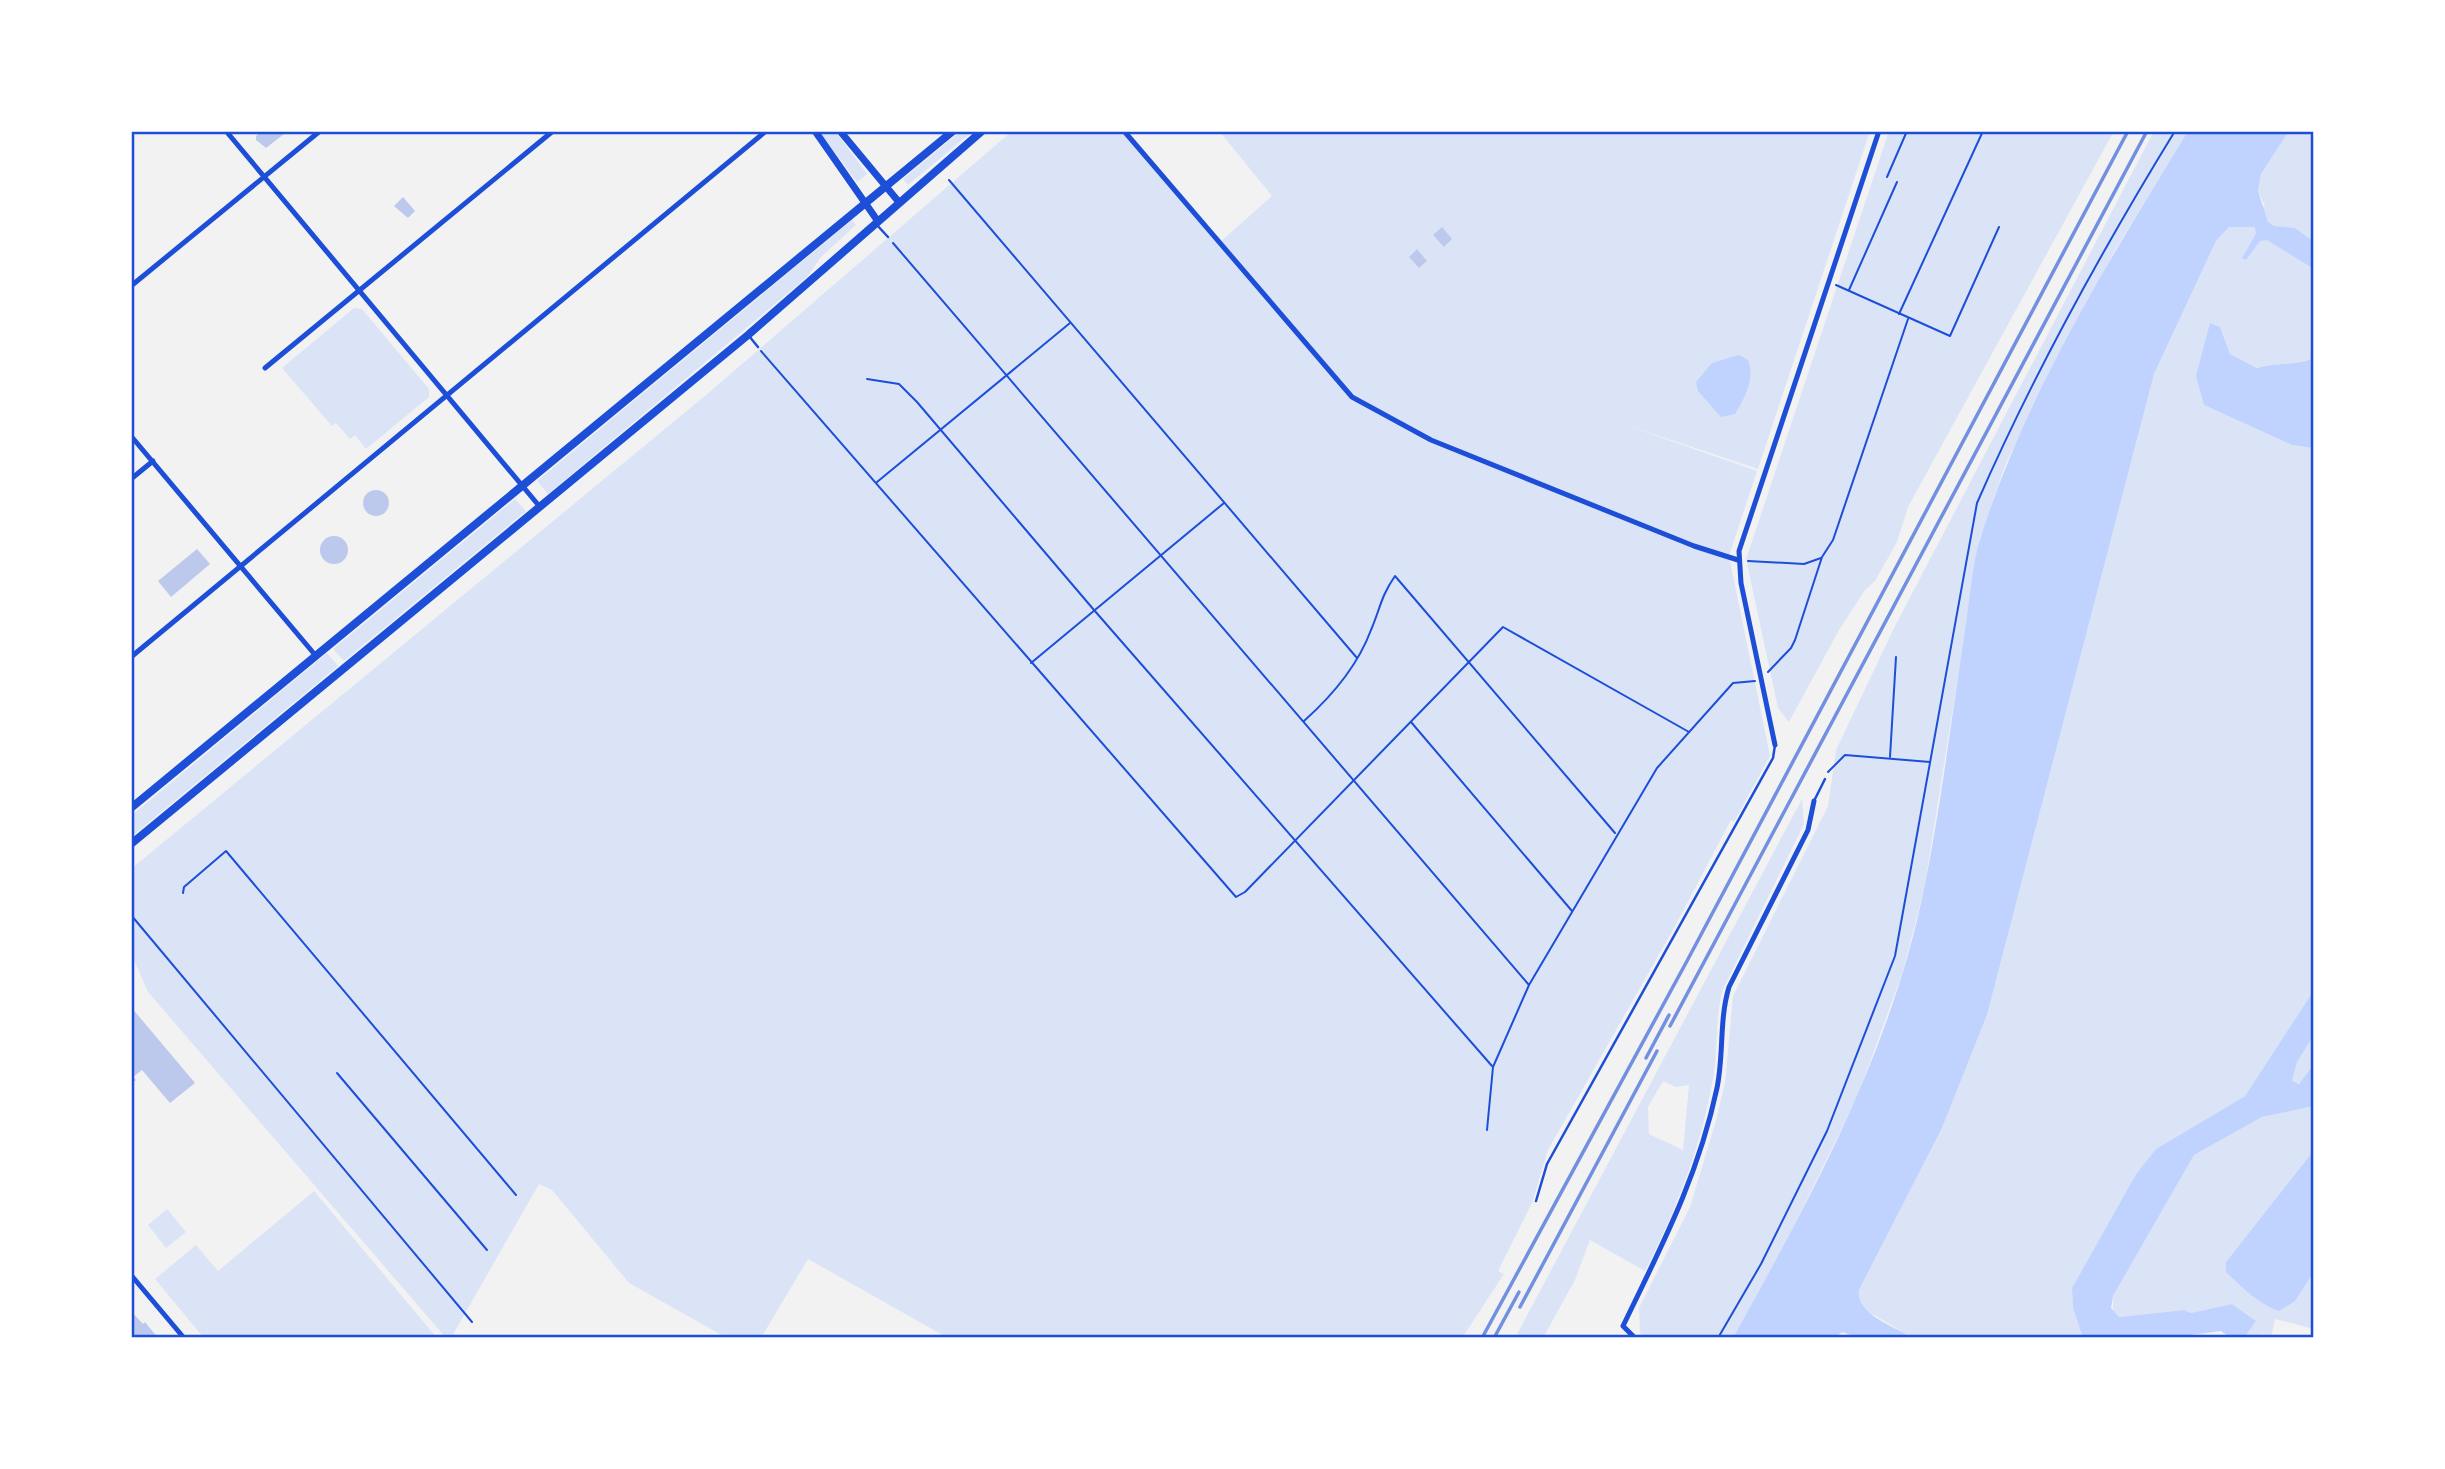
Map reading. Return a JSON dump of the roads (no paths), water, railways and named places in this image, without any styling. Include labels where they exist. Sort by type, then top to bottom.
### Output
[{"type":"main road","points":[[131,808],[953,131]]},
{"type":"main road","points":[[131,844],[748,335],[898,201],[982,131]]},
{"type":"street","points":[[226,131],[540,507]]},
{"type":"street","points":[[131,286],[320,131]]},
{"type":"street","points":[[265,368],[553,131]]},
{"type":"street","points":[[131,657],[766,131]]},
{"type":"street","points":[[815,131],[876,221]]},
{"type":"street","points":[[840,131],[898,201]]},
{"type":"street","points":[[1124,131],[1352,397],[1432,440],[1694,547],[1738,561]]},
{"type":"street","points":[[1775,745],[1757,680],[1738,561],[1747,525],[1880,131]]},
{"type":"street","points":[[131,436],[316,656]]},
{"type":"street","points":[[131,479],[153,461]]},
{"type":"street","points":[[1635,1338],[1623,1326],[1682,1204],[1709,1121],[1717,1086],[1724,1002],[1808,830],[1814,801]]},
{"type":"street","points":[[131,1275],[184,1338]]},
{"type":"lane","points":[[876,221],[888,237]]},
{"type":"lane","points":[[748,335],[758,347]]},
{"type":"lane","points":[[1536,1201],[1547,1164],[1679,931],[1773,758],[1775,745]]},
{"type":"lane","points":[[1814,801],[1825,779]]},
{"type":"water","points":[[2188,131],[2289,131],[2261,174],[2258,191],[2268,222],[2274,226],[2295,228],[2314,242],[2314,269],[2267,240],[2260,241],[2246,260],[2242,258],[2256,234],[2255,227],[2229,227],[2216,241],[2154,374],[1987,1015],[1942,1128],[1859,1290],[1859,1299],[1870,1313],[1913,1338],[1857,1338],[1843,1332],[1832,1338],[1733,1338],[1792,1230],[1846,1120],[1870,1064],[1910,949],[1930,858],[1946,763],[1975,558],[2001,480],[2073,326]]},
{"type":"water","points":[[2210,323],[2220,327],[2230,354],[2257,368],[2314,358],[2314,448],[2292,445],[2204,405],[2196,376]]},
{"type":"water","points":[[1739,355],[1748,360],[1750,367],[1748,388],[1735,414],[1721,417],[1698,391],[1696,382],[1712,363]]},
{"type":"water","points":[[2314,990],[2314,1035],[2297,1062],[2292,1081],[2299,1084],[2314,1064],[2314,1106],[2262,1117],[2194,1155],[2113,1296],[2111,1308],[2119,1317],[2184,1310],[2191,1313],[2232,1304],[2256,1321],[2244,1338],[2231,1338],[2221,1331],[2168,1338],[2083,1338],[2073,1308],[2072,1288],[2136,1174],[2156,1149],[2245,1096]]},
{"type":"water","points":[[2314,1150],[2314,1272],[2295,1301],[2279,1311],[2238,1284],[2226,1272],[2226,1262]]},
{"type":"railway","points":[[1482,1338],[1687,961],[2128,131]]},
{"type":"railway","points":[[1670,1026],[2147,131]]},
{"type":"railway","points":[[1646,1058],[1669,1015]]},
{"type":"railway","points":[[1520,1307],[1657,1051]]},
{"type":"railway","points":[[1494,1338],[1519,1292]]}]
